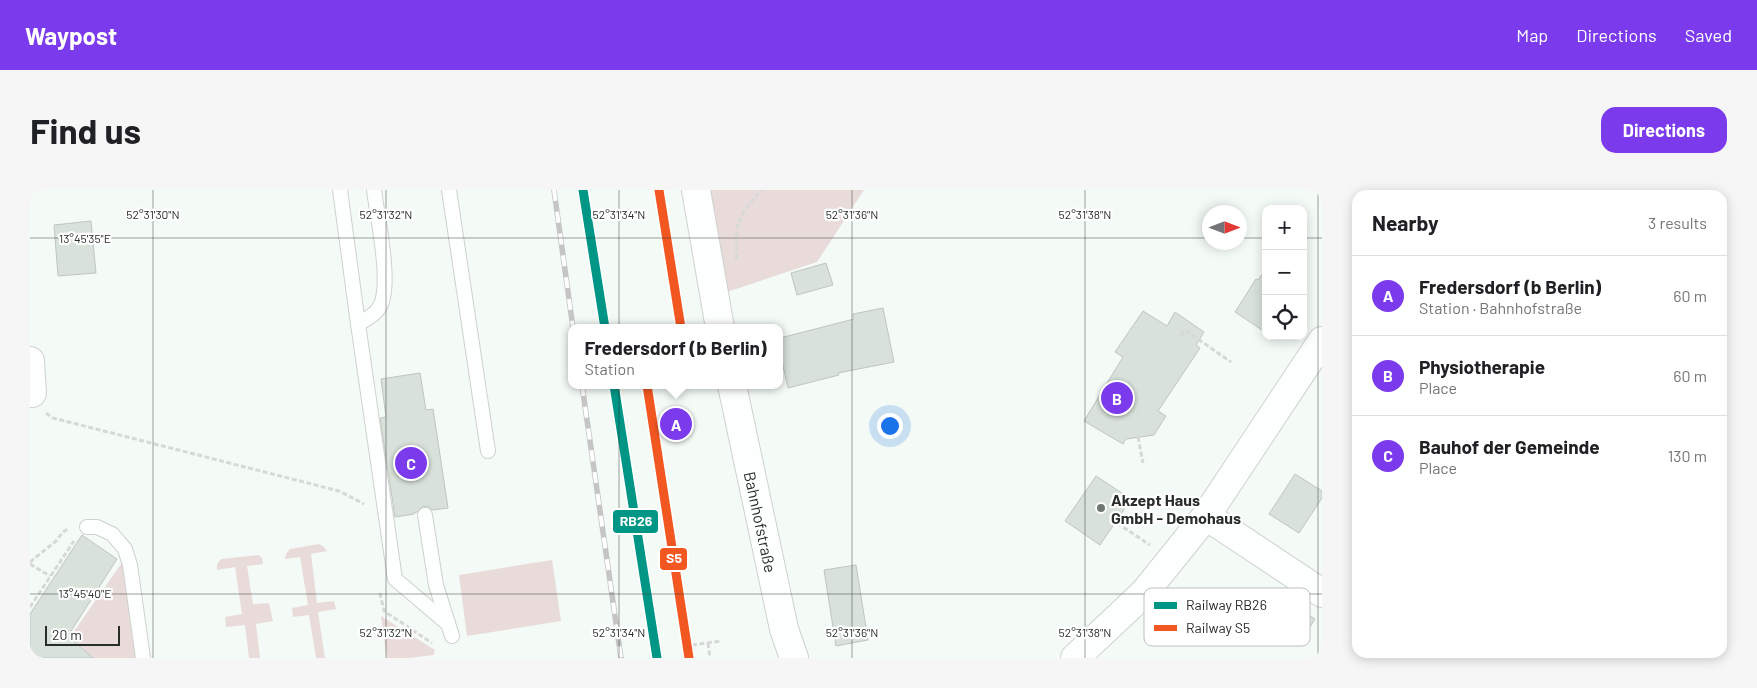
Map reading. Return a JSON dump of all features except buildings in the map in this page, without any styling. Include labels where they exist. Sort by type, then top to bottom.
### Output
[{"type":"street","points":[[696,190],[719,324]]},
{"type":"street","points":[[1148,588],[1206,516],[1322,341]]},
{"type":"street","points":[[30,361],[32,394]]},
{"type":"street","name":"Bahnhofstraße","points":[[733,389],[784,629],[794,658]]},
{"type":"street","points":[[1206,516],[1322,593]]},
{"type":"street","points":[[1075,658],[1144,593]]},
{"type":"lane","points":[[340,190],[395,579],[450,630],[436,585],[425,514]]},
{"type":"lane","points":[[358,324],[368,319],[380,308],[384,294],[385,274],[374,190]]},
{"type":"lane","points":[[448,190],[488,451]]},
{"type":"lane","points":[[85,527],[97,527],[112,534],[125,549],[130,565],[144,658]]},
{"type":"path","points":[[734,265],[737,255],[736,232],[739,220],[744,209],[762,190]]},
{"type":"path","points":[[1181,335],[1186,330],[1231,362]]},
{"type":"path","points":[[32,394],[35,404],[53,418],[339,491],[364,504],[367,512]]},
{"type":"path","points":[[1138,438],[1143,463]]},
{"type":"path","points":[[30,606],[85,527],[76,524],[71,527],[30,563],[50,576]]},
{"type":"path","points":[[1117,524],[1151,546]]},
{"type":"path","points":[[380,590],[384,611],[432,643]]},
{"type":"path","points":[[692,645],[721,641]]},
{"type":"path","points":[[708,643],[710,658]]},
{"type":"shaded area","points":[[703,190],[864,190],[817,262],[721,294]]},
{"type":"shaded area","points":[[319,544],[327,551],[311,554],[317,603],[334,601],[336,609],[318,612],[325,658],[316,658],[309,615],[293,617],[292,608],[308,605],[300,557],[285,559],[290,549]]},
{"type":"shaded area","points":[[259,555],[262,558],[263,564],[247,566],[253,604],[269,603],[273,621],[256,624],[260,658],[249,658],[245,625],[226,627],[225,617],[242,614],[235,567],[217,570],[217,564],[221,559]]},
{"type":"shaded area","points":[[552,560],[561,621],[467,636],[459,575]]},
{"type":"shaded area","points":[[123,561],[137,658],[90,658],[85,650],[70,637]]},
{"type":"shaded area","points":[[381,616],[435,650],[434,655],[387,658]]},
{"type":"railway","points":[[554,190],[572,324]]},
{"type":"railway","points":[[583,389],[621,658]]},
{"type":"rail line","name":"RB26","points":[[583,190],[604,324]]},
{"type":"rail line","name":"S5","points":[[659,190],[680,324]]},
{"type":"rail line","name":"RB26","points":[[615,389],[657,658]]},
{"type":"rail line","name":"S5","points":[[648,389],[689,658]]},
{"type":"place","name":"Physiotherapie","points":[[1117,398]]},
{"type":"place","name":"Fredersdorf (b Berlin)","points":[[676,424]]},
{"type":"place","name":"Bauhof der Gemeinde","points":[[411,463]]},
{"type":"place","name":"Akzept Haus GmbH - Demohaus","points":[[1101,508]]}]
